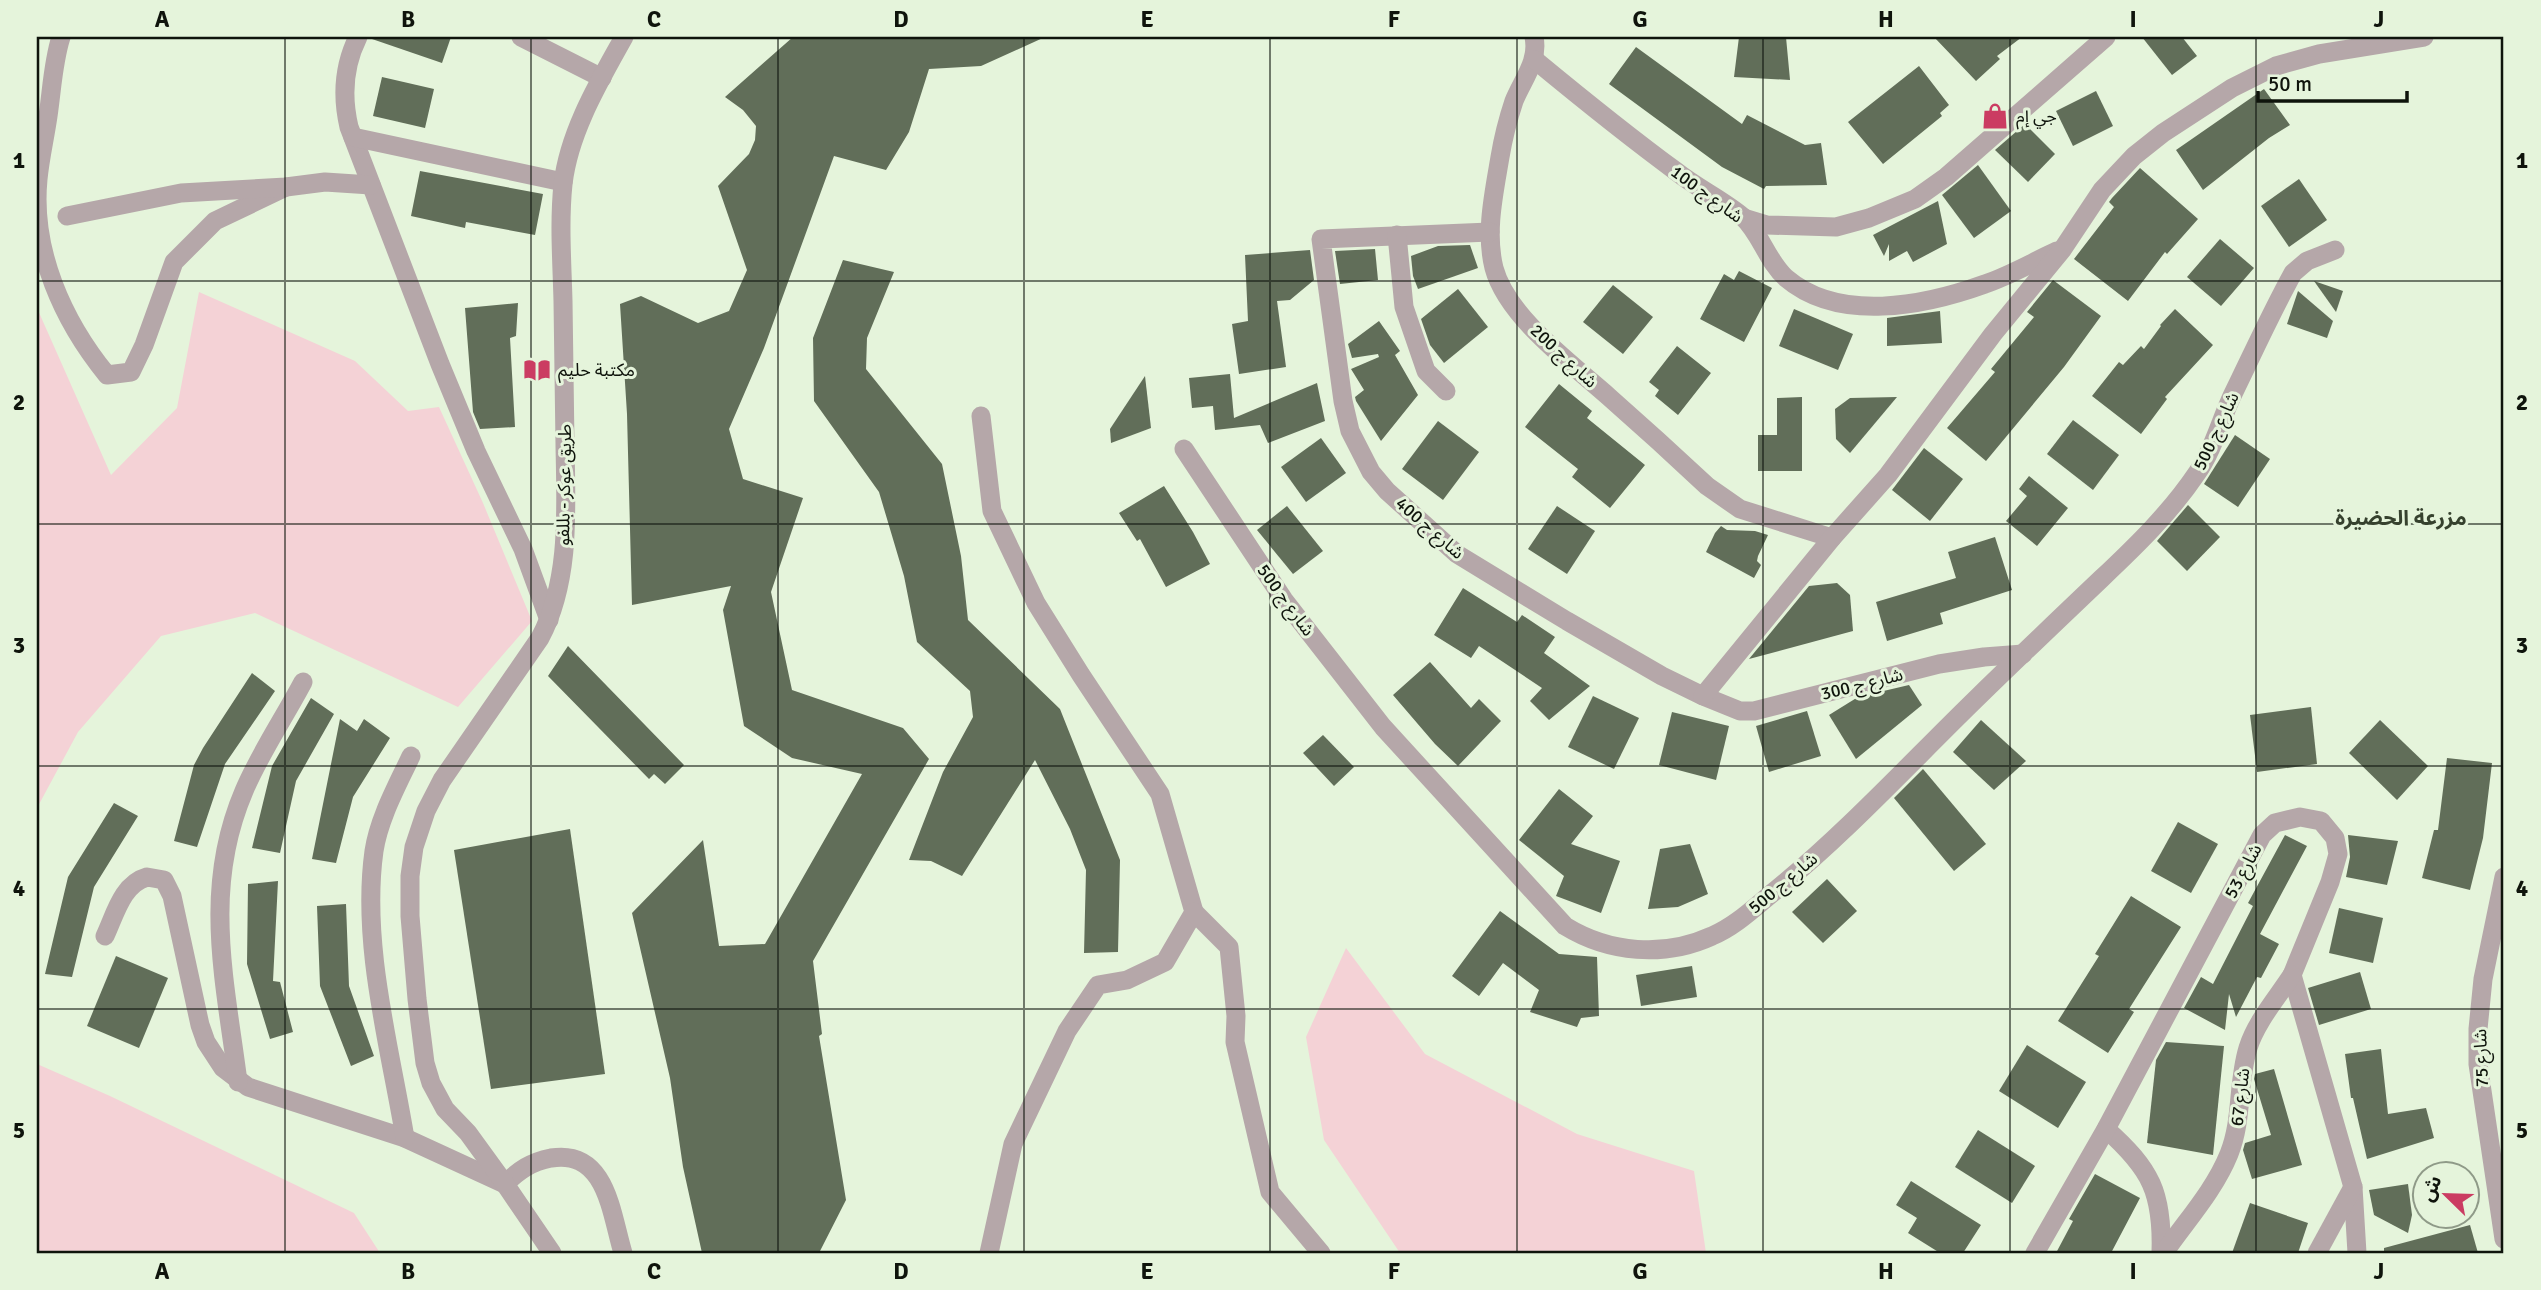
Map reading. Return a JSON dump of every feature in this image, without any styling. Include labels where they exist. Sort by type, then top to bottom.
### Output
[{"type":"street","points":[[61,37],[38,180],[38,223],[47,265],[63,309],[89,353],[107,375],[131,372],[144,345],[174,262],[215,221],[286,187]]},
{"type":"street","points":[[358,37],[346,76],[344,93],[345,109],[353,137],[450,389],[523,549],[549,620]]},
{"type":"street","points":[[520,37],[602,78]]},
{"type":"street","name":"طريق عوكر - بللفو","points":[[552,1253],[468,1133],[445,1109],[431,1083],[425,1063],[421,1031],[410,916],[410,876],[426,811],[442,780],[549,620],[562,561],[566,505],[561,229],[563,182],[574,138],[624,37]]},
{"type":"street","points":[[1534,37],[1535,60]]},
{"type":"street","points":[[1744,218],[1778,226],[1836,227],[1869,218],[1915,199],[1946,177],[2106,37]]},
{"type":"street","points":[[1703,696],[1832,538],[1888,475],[1993,334],[2062,250],[2102,190],[2134,156],[2163,133],[2232,88],[2276,66],[2319,54],[2424,37]]},
{"type":"street","name":"شارع ج 100","points":[[1535,60],[1679,174],[1744,218],[1772,263],[1785,277],[1817,298],[1838,304],[1888,304],[1951,295],[1987,284],[2062,250]]},
{"type":"street","name":"شارع ج 200","points":[[1535,60],[1518,91],[1506,130],[1490,232],[1493,265],[1512,305],[1556,349],[1707,486],[1740,509],[1832,538]]},
{"type":"street","points":[[353,137],[563,182]]},
{"type":"street","points":[[67,216],[181,192],[286,187],[325,181],[371,186]]},
{"type":"street","points":[[1446,391],[1426,371],[1404,307],[1397,236],[1490,232]]},
{"type":"street","name":"شارع ج 400","points":[[1397,236],[1321,239],[1343,401],[1350,431],[1371,472],[1405,509],[1457,554],[1662,676],[1703,696]]},
{"type":"street","name":"شارع ج 500","points":[[1184,449],[1284,600],[1383,727],[1565,926],[1581,936],[1614,947],[1645,950],[1685,945],[1713,936],[1742,918],[1799,871],[1910,767],[2171,510],[2199,471],[2231,398],[2293,273],[2307,261],[2335,250]]},
{"type":"street","points":[[981,416],[992,511],[1036,603],[1160,794],[1194,912],[1229,947],[1236,1016],[1234,1042],[1270,1192],[1321,1253]]},
{"type":"street","name":"شارع ج 300","points":[[1703,696],[1740,711],[1754,711],[1939,664],[2023,653]]},
{"type":"street","points":[[238,1082],[219,926],[222,864],[232,824],[245,789],[303,682]]},
{"type":"street","points":[[405,1138],[376,964],[372,928],[372,886],[374,851],[379,832],[411,756]]},
{"type":"street","name":"شارع 53","points":[[2035,1253],[2106,1129],[2262,835],[2275,823],[2300,817],[2321,821],[2329,828],[2335,838],[2338,854],[2330,882],[2292,975]]},
{"type":"street","points":[[105,936],[123,896],[131,886],[147,877],[164,880],[172,896],[206,1042],[223,1068],[238,1082],[265,1094],[405,1138],[505,1184],[518,1171],[536,1161],[568,1157],[578,1159],[595,1172],[604,1189],[623,1253]]},
{"type":"street","name":"شارع 75","points":[[2504,877],[2483,979],[2478,1064],[2504,1239]]},
{"type":"street","points":[[989,1253],[1013,1144],[1068,1031],[1098,985],[1128,980],[1165,962],[1194,912]]},
{"type":"street","points":[[2292,975],[2353,1187],[2357,1253]]},
{"type":"street","name":"شارع 67","points":[[2162,1253],[2220,1175],[2239,1124],[2242,1074],[2252,1036],[2292,975]]},
{"type":"street","name":"شارع 67","points":[[2106,1129],[2126,1147],[2154,1186],[2160,1206],[2162,1253]]},
{"type":"street","points":[[2317,1253],[2353,1187]]},
{"type":"shaded area","points":[[199,292],[355,361],[408,411],[439,407],[532,621],[458,707],[255,613],[161,636],[78,732],[37,808],[37,308],[111,475],[177,408]]},
{"type":"shaded area","points":[[1346,948],[1425,1054],[1577,1134],[1694,1171],[1706,1253],[1400,1253],[1324,1140],[1306,1037]]},
{"type":"shaded area","points":[[37,1064],[354,1213],[380,1253],[37,1253]]},
{"type":"building","points":[[451,37],[442,63],[372,39]]},
{"type":"building","points":[[793,37],[1045,37],[981,66],[929,69],[909,132],[886,170],[834,156],[764,348],[729,429],[743,479],[803,498],[771,592],[792,690],[903,728],[929,759],[813,961],[822,1034],[819,1036],[846,1200],[819,1253],[702,1253],[683,1167],[670,1078],[632,913],[703,840],[719,946],[765,944],[862,774],[792,758],[744,726],[723,610],[731,586],[632,605],[627,414],[620,304],[641,296],[698,323],[729,311],[747,270],[718,186],[749,154],[755,140],[756,126],[743,110],[725,97]]},
{"type":"building","points":[[1739,37],[1786,37],[1790,80],[1734,77]]},
{"type":"building","points":[[1934,37],[2022,37],[1997,56],[2000,59],[1976,81]]},
{"type":"building","points":[[2142,37],[2182,37],[2197,56],[2172,75]]},
{"type":"building","points":[[1636,47],[1742,124],[1747,115],[1805,145],[1821,143],[1827,185],[1766,186],[1764,189],[1722,167],[1609,84]]},
{"type":"building","points":[[1919,66],[1949,105],[1940,113],[1942,116],[1883,164],[1848,122]]},
{"type":"building","points":[[382,77],[434,89],[425,128],[373,116]]},
{"type":"building","points":[[2264,89],[2290,125],[2269,138],[2203,190],[2176,150]]},
{"type":"building","points":[[2096,91],[2113,126],[2073,146],[2056,111]]},
{"type":"building","points":[[2025,124],[2055,154],[2028,182],[1995,150]]},
{"type":"building","points":[[1978,165],[2011,211],[1974,238],[1942,195]]},
{"type":"building","points":[[2140,168],[2198,219],[2167,254],[2165,252],[2128,301],[2074,259],[2114,207],[2109,202]]},
{"type":"building","points":[[420,171],[543,194],[535,235],[466,222],[465,228],[411,216]]},
{"type":"building","points":[[2299,179],[2327,220],[2289,247],[2261,206]]},
{"type":"building","points":[[1938,201],[1947,244],[1913,262],[1907,251],[1889,261],[1889,244],[1884,256],[1873,235]]},
{"type":"building","points":[[2220,239],[2254,268],[2221,306],[2187,277]]},
{"type":"building","points":[[1470,245],[1478,268],[1418,289],[1413,276],[1411,256],[1438,246]]},
{"type":"building","points":[[1375,249],[1378,280],[1340,284],[1335,251]]},
{"type":"building","points":[[1310,250],[1314,280],[1290,300],[1277,301],[1286,367],[1239,374],[1232,324],[1248,321],[1245,255]]},
{"type":"building","points":[[843,260],[894,272],[867,338],[866,369],[942,464],[961,556],[968,620],[1060,709],[1120,860],[1118,952],[1084,953],[1086,870],[1070,829],[1035,760],[962,876],[931,861],[909,860],[943,772],[973,717],[970,691],[917,642],[904,576],[879,492],[814,401],[813,338]]},
{"type":"building","points":[[1739,271],[1772,288],[1744,342],[1700,319],[1724,274],[1734,280]]},
{"type":"building","points":[[2053,280],[2101,316],[2064,367],[1986,461],[1947,428],[1995,372],[1991,369],[2034,317],[2027,312]]},
{"type":"building","points":[[2314,281],[2343,291],[2336,312]]},
{"type":"building","points":[[1613,285],[1653,317],[1623,354],[1583,322]]},
{"type":"building","points":[[1458,289],[1488,327],[1444,363],[1430,345],[1421,319]]},
{"type":"building","points":[[2298,291],[2333,321],[2327,338],[2287,324]]},
{"type":"building","points":[[518,303],[516,336],[510,338],[515,427],[480,429],[473,412],[465,308]]},
{"type":"building","points":[[1794,309],[1853,334],[1838,370],[1779,346]]},
{"type":"building","points":[[2175,309],[2213,345],[2165,397],[2167,399],[2141,434],[2092,396],[2119,362],[2123,365],[2141,346],[2144,349]]},
{"type":"building","points":[[1940,311],[1942,343],[1887,346],[1887,318]]},
{"type":"building","points":[[1379,321],[1400,351],[1395,355],[1418,395],[1381,441],[1356,401],[1355,397],[1364,390],[1351,369],[1379,357],[1378,354],[1352,358],[1348,344]]},
{"type":"building","points":[[1677,346],[1711,373],[1678,415],[1655,396],[1659,390],[1649,382]]},
{"type":"building","points":[[1230,374],[1234,418],[1317,383],[1325,421],[1268,443],[1260,425],[1215,430],[1213,406],[1192,408],[1189,378]]},
{"type":"building","points":[[1145,376],[1151,428],[1111,443],[1110,429]]},
{"type":"building","points":[[1559,384],[1592,411],[1587,418],[1645,465],[1610,508],[1572,477],[1578,469],[1525,427]]},
{"type":"building","points":[[1802,397],[1802,471],[1758,471],[1758,435],[1777,435],[1777,398]]},
{"type":"building","points":[[1897,397],[1850,453],[1836,439],[1835,409],[1850,398]]},
{"type":"building","points":[[2073,420],[2119,455],[2093,490],[2047,454]]},
{"type":"building","points":[[1438,421],[1479,452],[1443,500],[1402,469]]},
{"type":"building","points":[[2235,435],[2270,459],[2238,507],[2204,484]]},
{"type":"building","points":[[1321,438],[1346,473],[1306,502],[1281,467]]},
{"type":"building","points":[[1924,448],[1963,479],[1930,521],[1892,490]]},
{"type":"building","points":[[2029,476],[2068,508],[2037,546],[2006,521],[2027,496],[2019,489]]},
{"type":"building","points":[[1164,486],[1210,564],[1166,587],[1140,539],[1137,541],[1119,513]]},
{"type":"building","points":[[2188,505],[2220,537],[2187,571],[2157,541]]},
{"type":"building","points":[[1287,506],[1323,551],[1293,574],[1257,530]]},
{"type":"building","points":[[1557,506],[1595,531],[1567,574],[1528,549]]},
{"type":"building","points":[[1721,526],[1727,530],[1755,531],[1768,535],[1758,556],[1757,561],[1761,565],[1754,578],[1706,552]]},
{"type":"building","points":[[1995,537],[2012,590],[1940,613],[1943,624],[1887,641],[1876,602],[1956,578],[1948,552]]},
{"type":"building","points":[[1837,583],[1850,595],[1853,631],[1749,659],[1809,586]]},
{"type":"building","points":[[1463,588],[1517,622],[1522,615],[1555,637],[1544,653],[1590,686],[1549,720],[1530,701],[1542,688],[1479,646],[1471,658],[1434,635]]},
{"type":"building","points":[[568,646],[684,765],[665,784],[654,774],[649,779],[548,676]]},
{"type":"building","points":[[1430,662],[1471,708],[1479,699],[1501,721],[1458,766],[1435,744],[1393,695]]},
{"type":"building","points":[[252,673],[275,691],[225,764],[197,847],[174,841],[194,765]]},
{"type":"building","points":[[1909,685],[1922,705],[1856,759],[1829,715],[1858,697]]},
{"type":"building","points":[[1593,696],[1639,718],[1614,769],[1568,747]]},
{"type":"building","points":[[311,698],[334,714],[296,781],[280,853],[252,848],[272,766]]},
{"type":"building","points":[[2311,707],[2317,764],[2257,772],[2250,715]]},
{"type":"building","points":[[1807,711],[1821,756],[1769,772],[1756,726]]},
{"type":"building","points":[[1672,712],[1729,726],[1716,780],[1659,765]]},
{"type":"building","points":[[340,719],[357,731],[364,719],[390,738],[353,797],[336,863],[312,859]]},
{"type":"building","points":[[1981,720],[2026,761],[1994,790],[1953,752]]},
{"type":"building","points":[[2380,720],[2428,766],[2397,800],[2349,753]]},
{"type":"building","points":[[1323,735],[1354,767],[1334,786],[1303,753]]},
{"type":"building","points":[[2447,758],[2492,763],[2483,838],[2470,890],[2422,878],[2434,830],[2438,830]]},
{"type":"building","points":[[1923,769],[1986,844],[1954,871],[1894,798]]},
{"type":"building","points":[[1559,789],[1593,816],[1571,844],[1620,861],[1601,913],[1556,896],[1564,876],[1519,840]]},
{"type":"building","points":[[114,803],[138,816],[94,887],[72,977],[45,974],[68,877]]},
{"type":"building","points":[[2178,822],[2218,844],[2191,893],[2151,871]]},
{"type":"building","points":[[570,829],[605,1074],[491,1089],[454,850]]},
{"type":"building","points":[[2285,835],[2307,846],[2260,934],[2279,944],[2261,978],[2257,977],[2236,1017],[2229,994],[2225,1030],[2184,1008],[2201,977],[2213,984],[2253,906],[2248,903]]},
{"type":"building","points":[[2348,835],[2398,841],[2387,885],[2346,877],[2350,857]]},
{"type":"building","points":[[1690,844],[1708,894],[1678,907],[1648,909],[1660,849]]},
{"type":"building","points":[[1827,879],[1857,911],[1823,943],[1792,912]]},
{"type":"building","points":[[278,881],[273,981],[280,982],[293,1032],[270,1039],[247,964],[248,884]]},
{"type":"building","points":[[2131,896],[2181,927],[2129,1009],[2134,1012],[2108,1053],[2058,1021],[2099,956],[2095,954]]},
{"type":"building","points":[[346,904],[349,986],[374,1056],[351,1066],[320,986],[317,906]]},
{"type":"building","points":[[2339,908],[2383,918],[2373,963],[2329,953]]},
{"type":"building","points":[[1500,911],[1559,954],[1597,957],[1599,1016],[1581,1018],[1577,1027],[1530,1012],[1539,990],[1503,963],[1479,996],[1452,976]]},
{"type":"building","points":[[116,956],[168,978],[139,1048],[87,1026]]},
{"type":"building","points":[[1692,966],[1697,997],[1641,1006],[1636,975]]},
{"type":"building","points":[[2360,972],[2371,1009],[2319,1025],[2308,988]]},
{"type":"building","points":[[2166,1042],[2224,1046],[2213,1155],[2147,1143],[2156,1060]]},
{"type":"building","points":[[2027,1045],[2086,1082],[2058,1128],[1999,1091]]},
{"type":"building","points":[[2381,1049],[2388,1114],[2426,1108],[2434,1138],[2367,1159],[2351,1098],[2345,1054]]},
{"type":"building","points":[[2274,1069],[2302,1165],[2252,1179],[2243,1150],[2245,1143],[2271,1135],[2254,1079],[2255,1074]]},
{"type":"building","points":[[1978,1130],[2035,1166],[2012,1203],[1955,1167]]},
{"type":"building","points":[[2095,1174],[2140,1198],[2111,1253],[2056,1253],[2073,1221],[2069,1219]]},
{"type":"building","points":[[1911,1181],[1981,1225],[1963,1253],[1940,1253],[1908,1233],[1917,1218],[1896,1205]]},
{"type":"building","points":[[2408,1184],[2412,1215],[2408,1233],[2374,1215],[2369,1190]]},
{"type":"building","points":[[2250,1203],[2308,1223],[2298,1253],[2232,1253]]},
{"type":"building","points":[[2451,1230],[2471,1230],[2478,1253],[2384,1253],[2384,1248]]},
{"type":"place","name":"جي إم","points":[[1995,116]]},
{"type":"place","name":"مكتبة حليم","points":[[537,370]]},
{"type":"district","name":"مزرعة الحضيرة","points":[[2401,518]]}]
